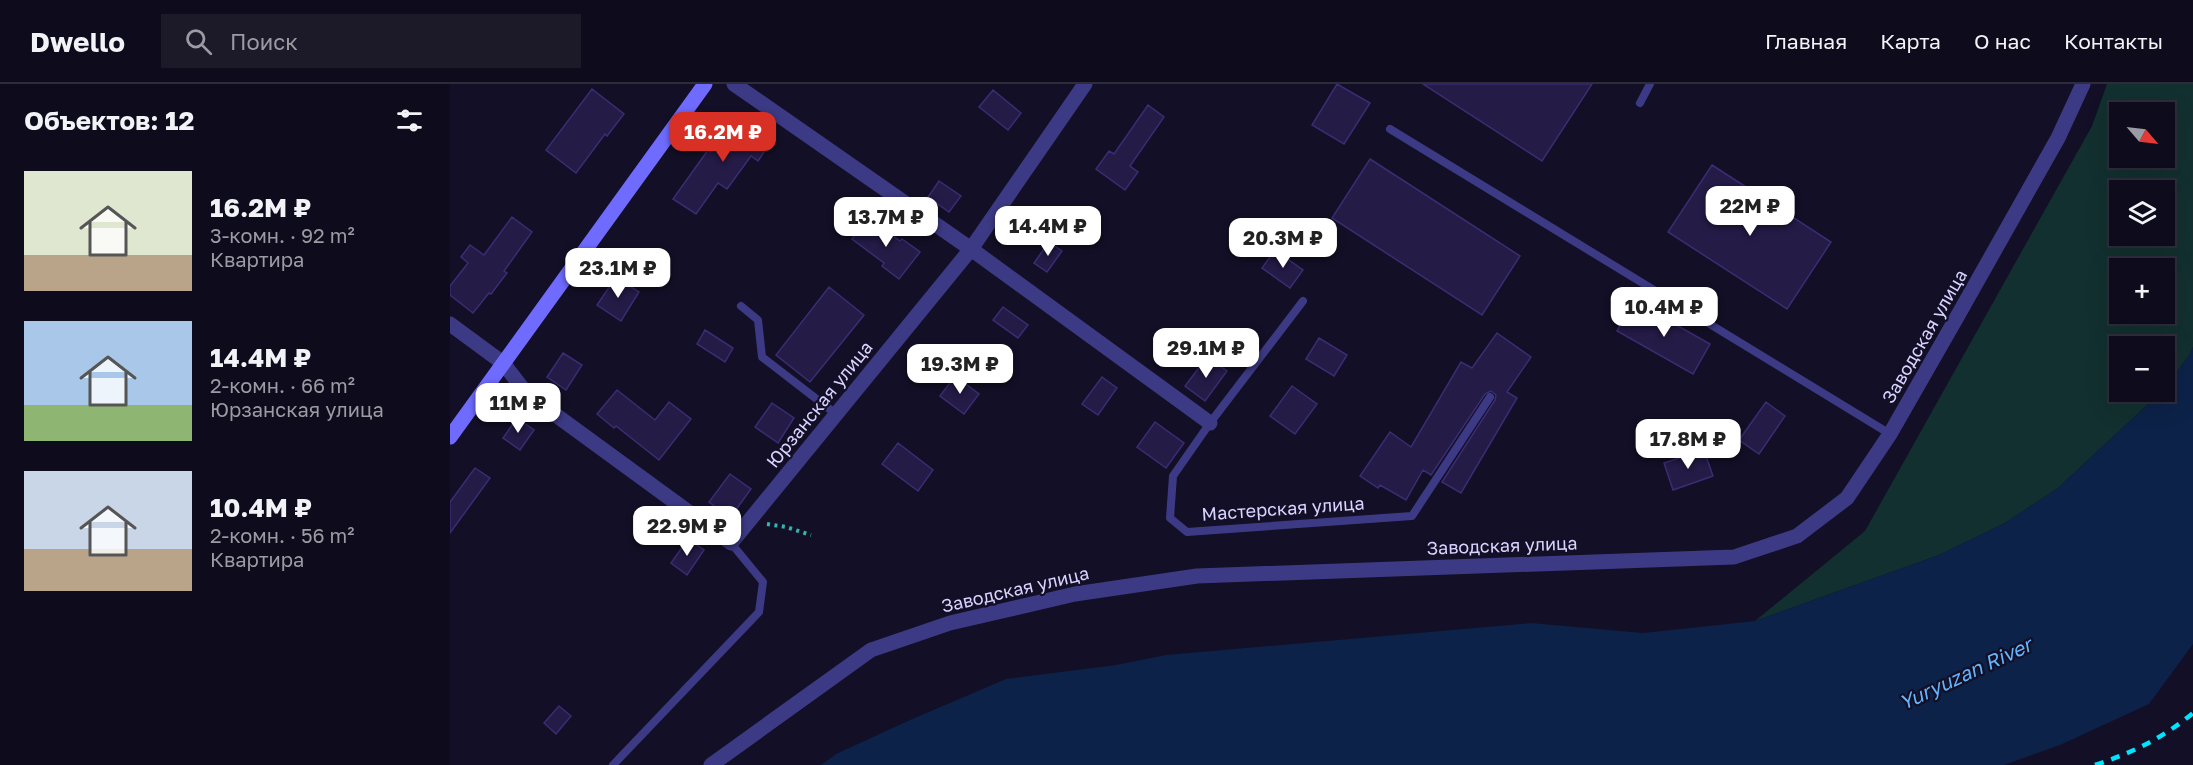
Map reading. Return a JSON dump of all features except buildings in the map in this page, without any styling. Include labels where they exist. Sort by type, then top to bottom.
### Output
[{"type":"main road","points":[[450,437],[705,84]]},
{"type":"street","points":[[734,84],[971,249],[1210,423]]},
{"type":"street","name":"Юрзанская улица","points":[[731,543],[971,249],[1085,84]]},
{"type":"street","name":"Заводская улица","points":[[711,765],[871,650],[950,622],[1075,594],[1197,576],[1734,557],[1797,536],[1847,498],[1890,434],[2058,138],[2083,84]]},
{"type":"street","points":[[451,325],[504,363],[527,394],[731,543]]},
{"type":"lane","points":[[1640,102],[1650,84]]},
{"type":"lane","points":[[1390,129],[1890,434]]},
{"type":"lane","name":"Мастерская улица","points":[[1303,301],[1210,423],[1173,476],[1170,518],[1187,532],[1412,516],[1490,397]]},
{"type":"lane","points":[[741,306],[758,320],[762,357],[836,414]]},
{"type":"lane","points":[[613,765],[759,612],[763,582],[731,543]]},
{"type":"path","points":[[745,526],[776,525],[811,535]]},
{"type":"green space","points":[[2107,84],[2193,84],[2193,347],[2188,357],[2175,374],[2175,336],[2109,336],[2109,402],[2150,402],[2058,488],[2005,523],[1939,555],[1755,621],[1865,531],[2092,126]]},
{"type":"water","name":"Yuryuzan River","points":[[2193,347],[2193,644],[2149,704],[2060,745],[2004,765],[821,765],[836,754],[1006,679],[1116,665],[1166,655],[1531,623],[1643,633],[1755,621],[1939,555],[2005,523],[2058,488],[2150,402],[2175,402],[2175,374]]},
{"type":"railway","points":[[2095,765],[2147,744],[2193,713]]}]
